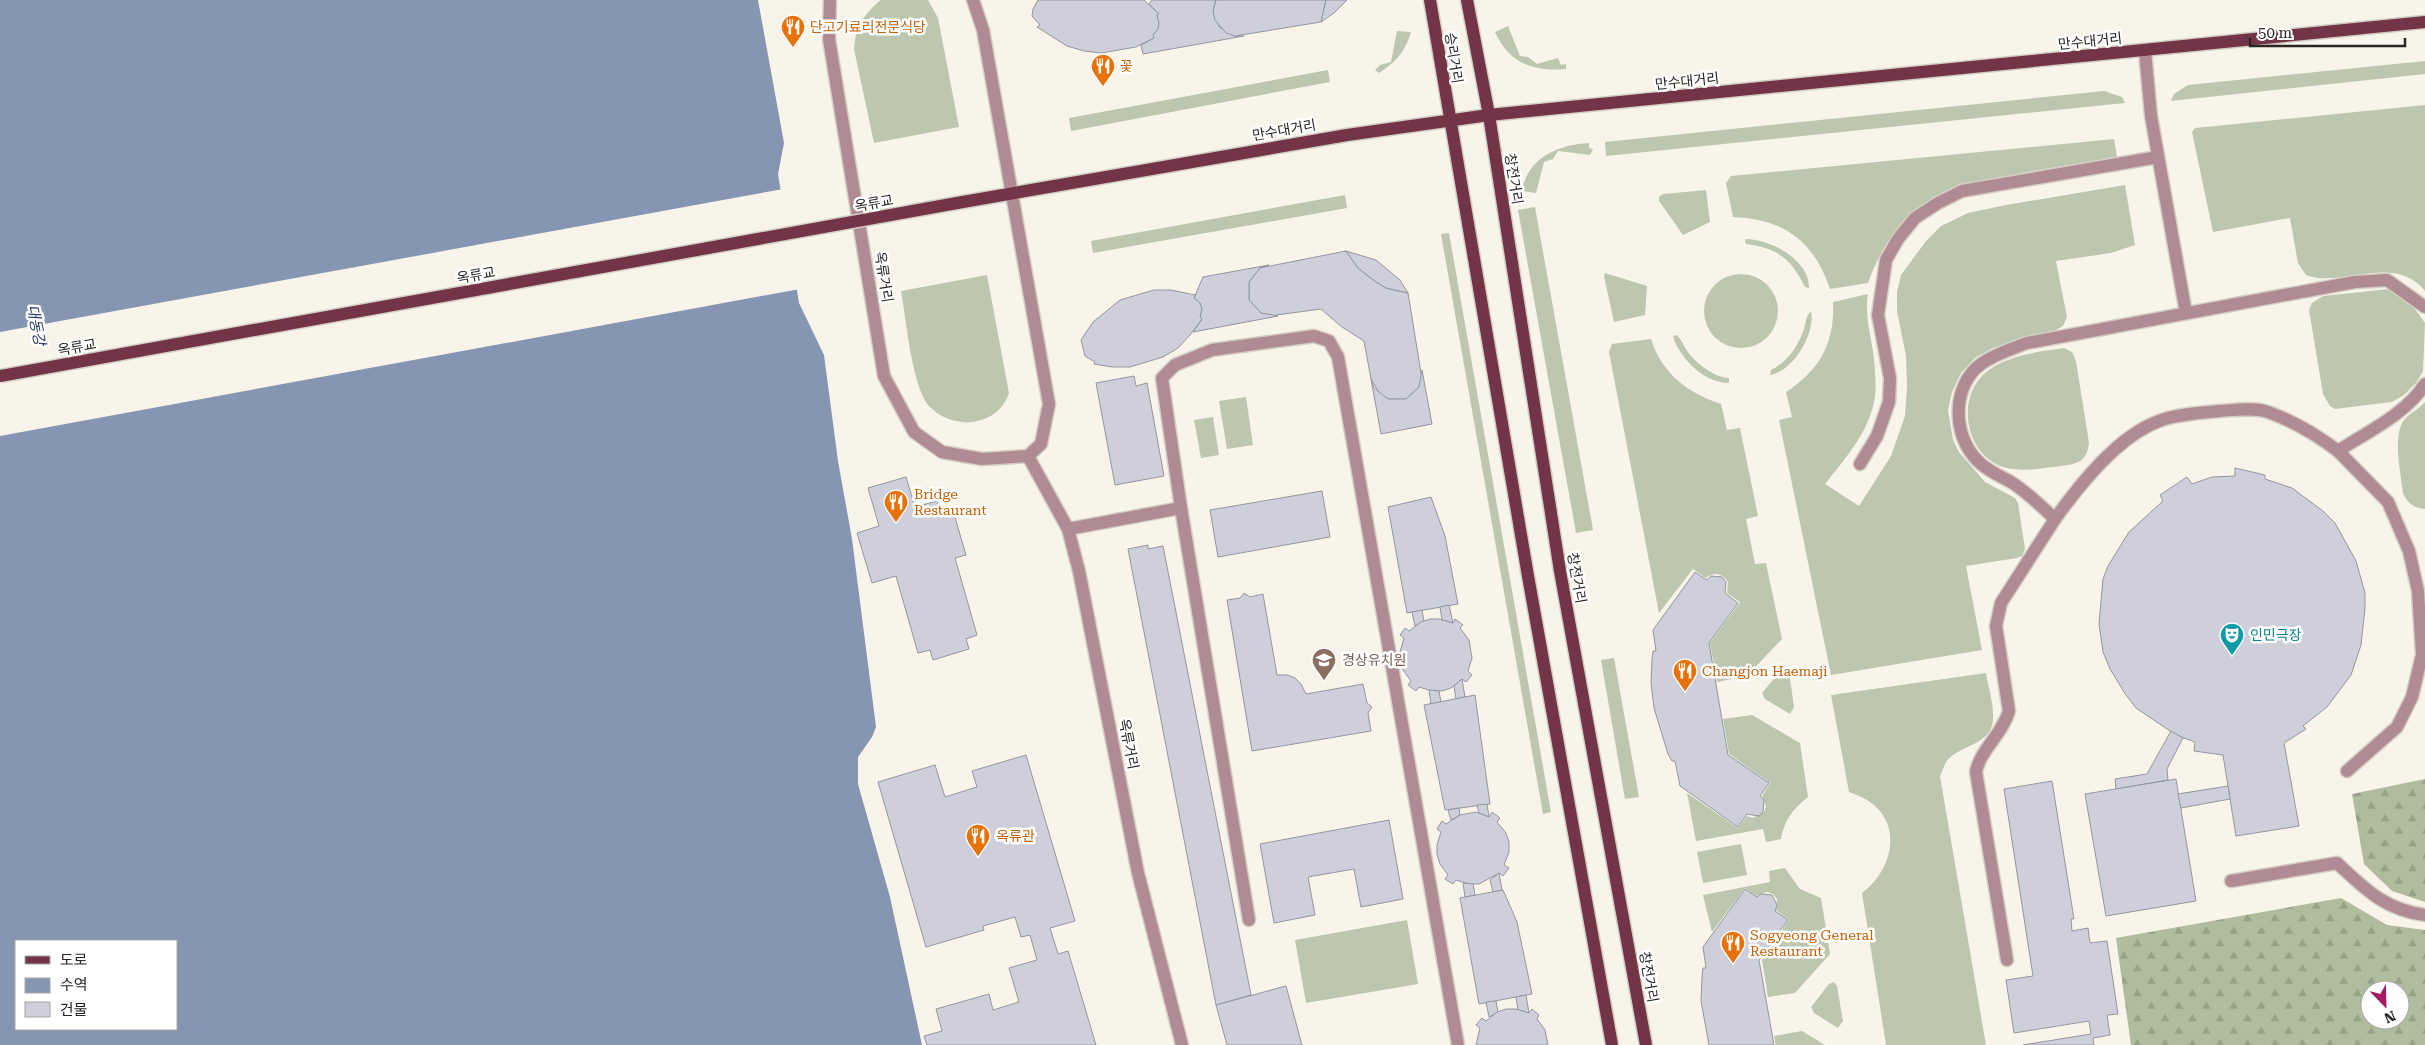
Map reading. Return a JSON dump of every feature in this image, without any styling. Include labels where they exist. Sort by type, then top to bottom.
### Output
[{"type":"main road","name":"승리거리","points":[[1430,0],[1449,121]]},
{"type":"main road","name":"승리거리","points":[[1467,0],[1489,116]]},
{"type":"main road","name":"만수대거리","points":[[957,203],[1347,135],[1489,116],[2425,22]]},
{"type":"main road","name":"창전거리","points":[[1489,116],[1560,570],[1646,1045]]},
{"type":"main road","points":[[1449,121],[1612,1045]]},
{"type":"main road","name":"옥류교","points":[[0,376],[957,203]]},
{"type":"street","name":"옥류거리","points":[[830,0],[829,39],[884,376],[914,432],[942,452],[982,459],[1028,456],[1068,529],[1079,571],[1138,872],[1182,1045]]},
{"type":"street","points":[[973,0],[983,30],[1049,404],[1041,444],[1028,456]]},
{"type":"street","points":[[2146,51],[2151,116],[2186,313]]},
{"type":"street","points":[[1860,464],[1877,436],[1889,402],[1890,378],[1878,315],[1886,260],[1898,239],[1915,218],[1938,203],[1962,191],[2158,157]]},
{"type":"street","points":[[2055,519],[2023,490],[1991,472],[1977,461],[1967,448],[1957,411],[1968,378],[1980,365],[1997,354],[2027,343],[2311,289],[2388,280],[2425,306]]},
{"type":"street","points":[[1249,920],[1181,508],[1162,378],[1175,365],[1212,350],[1314,336],[1329,341],[1338,357],[1458,1045]]},
{"type":"street","points":[[2338,451],[2403,408],[2417,397],[2425,384]]},
{"type":"street","points":[[2008,960],[1976,772],[1978,761],[2006,724],[2009,711],[1996,626],[2001,603],[2068,500],[2100,465],[2131,436],[2160,421],[2225,410],[2267,411],[2316,435],[2338,451],[2388,502],[2409,551],[2422,590],[2422,655],[2412,697],[2397,727],[2347,770]]},
{"type":"street","points":[[1068,529],[1181,508]]},
{"type":"street","points":[[2232,881],[2337,863],[2372,896],[2399,910],[2425,915]]},
{"type":"green space","points":[[881,0],[928,0],[938,18],[959,127],[874,143],[854,49],[858,28],[865,16]]},
{"type":"green space","points":[[1508,26],[1520,56],[1528,57],[1537,64],[1558,58],[1561,65],[1566,64],[1566,69],[1554,70],[1533,67],[1515,58],[1507,51],[1495,32]]},
{"type":"green space","points":[[1397,31],[1411,32],[1399,56],[1379,73],[1375,70],[1380,65],[1391,62]]},
{"type":"green space","points":[[2425,61],[2425,74],[2171,101],[2174,94],[2188,85]]},
{"type":"green space","points":[[1328,70],[1330,82],[1071,131],[1069,118]]},
{"type":"green space","points":[[2104,91],[2122,97],[2125,103],[1606,156],[1605,142]]},
{"type":"green space","points":[[2425,105],[2425,291],[2412,280],[2398,274],[2383,272],[2335,278],[2320,278],[2306,275],[2298,263],[2290,218],[2213,232],[2192,132],[2195,128]]},
{"type":"green space","points":[[2114,139],[2117,157],[2010,176],[1956,191],[1933,201],[1913,214],[1898,228],[1881,254],[1868,283],[1830,289],[1815,258],[1795,236],[1767,222],[1733,217],[1726,183],[1731,176]]},
{"type":"green space","points":[[1589,143],[1589,148],[1593,149],[1590,155],[1558,151],[1553,159],[1544,162],[1536,193],[1522,191],[1525,179],[1531,169],[1546,155],[1566,147]]},
{"type":"green space","points":[[2125,185],[2135,245],[2111,253],[2056,261],[2067,317],[2063,326],[2054,331],[2025,337],[1993,348],[1975,358],[1961,373],[1952,392],[1948,410],[1953,440],[1959,452],[1985,482],[2015,498],[2018,503],[2025,549],[2022,556],[2017,558],[1966,566],[1982,650],[1831,675],[1779,420],[1792,417],[1786,392],[1808,374],[1823,354],[1831,330],[1833,302],[1868,294],[1868,319],[1875,375],[1874,402],[1861,435],[1825,484],[1859,506],[1891,456],[1905,416],[1906,356],[1897,311],[1897,292],[1901,275],[1926,241],[1941,226],[1968,213]]},
{"type":"green space","points":[[1706,190],[1710,222],[1683,235],[1659,201],[1659,197],[1663,194]]},
{"type":"green space","points":[[1345,195],[1347,208],[1093,253],[1091,241]]},
{"type":"green space","points":[[1535,207],[1593,530],[1576,533],[1518,210]]},
{"type":"green space","points":[[1449,233],[1551,812],[1543,814],[1441,234]]},
{"type":"green space","points":[[1746,239],[1756,240],[1777,247],[1796,260],[1808,278],[1809,288],[1805,287],[1789,262],[1782,256],[1767,248],[1746,244]]},
{"type":"green space","points":[[1605,273],[1647,286],[1645,315],[1614,322],[1604,276]]},
{"type":"green space","points":[[1741,274],[1755,277],[1767,285],[1775,297],[1778,311],[1775,325],[1767,337],[1755,345],[1741,348],[1727,345],[1715,337],[1707,325],[1704,311],[1707,297],[1715,285],[1727,277]]},
{"type":"green space","points":[[987,275],[1009,393],[1000,409],[991,416],[973,422],[956,421],[935,412],[924,399],[914,370],[901,291]]},
{"type":"green space","points":[[2389,289],[2413,306],[2425,323],[2423,371],[2416,383],[2404,395],[2392,402],[2335,409],[2330,406],[2323,394],[2309,310],[2312,303],[2323,296]]},
{"type":"green space","points":[[1811,311],[1810,330],[1801,350],[1787,367],[1770,375],[1771,370],[1787,358],[1799,341]]},
{"type":"green space","points":[[1677,335],[1689,354],[1699,364],[1710,372],[1729,378],[1729,383],[1720,382],[1703,375],[1689,363],[1674,340],[1673,336]]},
{"type":"green space","points":[[1651,339],[1669,372],[1687,388],[1721,404],[1727,430],[1740,428],[1758,516],[1746,519],[1755,564],[1766,563],[1782,639],[1747,676],[1717,682],[1710,643],[1740,602],[1727,593],[1728,582],[1723,577],[1715,574],[1706,578],[1693,569],[1659,613],[1609,352],[1612,344]]},
{"type":"green space","points":[[2064,348],[2072,352],[2076,361],[2089,443],[2086,454],[2076,463],[2034,469],[2020,470],[2007,468],[1993,462],[1982,453],[1974,441],[1969,427],[1970,398],[1975,384],[1985,373],[2002,362],[2022,355]]},
{"type":"green space","points":[[1246,397],[1253,445],[1227,449],[1219,401]]},
{"type":"green space","points":[[2425,402],[2425,509],[2411,504],[2403,493],[2399,466],[2398,435],[2404,420]]},
{"type":"green space","points":[[1213,417],[1219,455],[1201,458],[1194,420]]},
{"type":"green space","points":[[1614,658],[1639,797],[1625,799],[1601,660]]},
{"type":"green space","points":[[1783,668],[1789,672],[1794,707],[1790,714],[1765,699],[1762,693]]},
{"type":"green space","points":[[1986,673],[1993,707],[1991,728],[1981,740],[1952,756],[1946,762],[1940,776],[1986,1045],[1886,1045],[1862,893],[1873,883],[1887,860],[1890,833],[1886,821],[1879,810],[1867,800],[1849,792],[1831,695]]},
{"type":"green space","points":[[1752,715],[1800,743],[1808,797],[1790,815],[1784,826],[1781,839],[1766,842],[1763,829],[1696,841],[1687,793],[1738,828],[1747,816],[1753,818],[1764,812],[1766,806],[1762,796],[1770,783],[1729,754],[1723,719]]},
{"type":"green space","points":[[2425,779],[2425,902],[2392,891],[2364,864],[2352,794]]},
{"type":"green space","points":[[1741,844],[1747,875],[1703,883],[1697,852]]},
{"type":"green space","points":[[1785,868],[1800,889],[1821,898],[1830,954],[1795,993],[1768,997],[1762,960],[1789,920],[1776,910],[1777,899],[1773,894],[1767,892],[1756,896],[1745,888],[1712,932],[1703,895],[1770,882],[1769,871]]},
{"type":"green space","points":[[2341,898],[2387,925],[2425,930],[2425,1045],[2131,1045],[2116,938]]},
{"type":"green space","points":[[1407,920],[1418,984],[1306,1003],[1295,940]]},
{"type":"green space","points":[[1834,982],[1837,986],[1843,1021],[1838,1028],[1814,1013],[1811,1007],[1829,984]]},
{"type":"green space","points":[[1802,1031],[1825,1045],[1776,1045],[1774,1036]]},
{"type":"water","name":"대동강","points":[[0,0],[758,0],[784,143],[778,174],[799,303],[824,355],[838,461],[852,539],[876,727],[872,737],[858,757],[858,784],[890,897],[922,1045],[0,1045]]},
{"type":"pier","points":[[783,189],[800,289],[0,436],[0,332]]},
{"type":"building","points":[[1038,0],[1144,0],[1159,14],[1157,15],[1158,29],[1153,35],[1154,38],[1136,47],[1101,53],[1084,51],[1067,46],[1037,27],[1040,25],[1032,16],[1033,9]]},
{"type":"building","points":[[1152,0],[1216,0],[1213,11],[1219,27],[1235,36],[1244,36],[1143,54],[1141,45],[1154,38],[1153,35],[1158,29],[1159,23],[1157,15],[1159,14],[1149,4]]},
{"type":"building","points":[[1216,0],[1326,0],[1321,22],[1235,36],[1226,33],[1215,20],[1213,11]]},
{"type":"building","points":[[1326,0],[1347,0],[1334,13],[1321,22]]},
{"type":"building","points":[[1346,251],[1358,268],[1376,282],[1386,288],[1408,293],[1422,379],[1419,387],[1406,399],[1388,399],[1380,394],[1371,379],[1364,341],[1342,327],[1321,309],[1269,316],[1261,313],[1249,300],[1249,282],[1260,268]]},
{"type":"building","points":[[1346,251],[1376,260],[1400,280],[1408,293],[1386,288],[1376,282],[1358,268]]},
{"type":"building","points":[[1269,265],[1260,268],[1249,282],[1249,300],[1261,313],[1278,316],[1193,332],[1202,319],[1200,317],[1202,309],[1200,303],[1194,298],[1203,277]]},
{"type":"building","points":[[1154,290],[1171,290],[1195,295],[1194,298],[1200,303],[1202,309],[1200,317],[1202,319],[1178,348],[1163,357],[1130,367],[1094,364],[1095,362],[1085,356],[1081,340],[1093,322],[1120,300]]},
{"type":"building","points":[[1422,370],[1432,424],[1381,434],[1371,379],[1374,388],[1388,399],[1406,399],[1419,387]]},
{"type":"building","points":[[1134,376],[1136,386],[1147,383],[1164,476],[1115,485],[1096,383]]},
{"type":"building","name":"인민극장","points":[[2235,468],[2265,475],[2265,479],[2292,488],[2323,511],[2335,523],[2356,561],[2365,593],[2361,645],[2351,675],[2327,707],[2303,726],[2306,729],[2284,743],[2299,826],[2236,836],[2223,755],[2194,751],[2195,742],[2176,735],[2136,708],[2110,669],[2103,652],[2099,624],[2103,579],[2108,566],[2129,532],[2163,501],[2160,495],[2187,477],[2192,484],[2212,477],[2235,476]]},
{"type":"building","points":[[906,477],[915,507],[937,501],[943,517],[954,514],[966,555],[955,558],[977,635],[966,639],[969,649],[933,660],[930,650],[918,653],[896,576],[872,583],[857,533],[879,526],[868,488]]},
{"type":"building","points":[[1322,491],[1330,537],[1218,557],[1210,510]]},
{"type":"building","points":[[1431,497],[1445,536],[1458,604],[1407,613],[1388,507]]},
{"type":"building","points":[[1148,545],[1148,549],[1163,546],[1251,995],[1216,1005],[1128,549]]},
{"type":"building","name":"Changjon Haemaji","points":[[1695,572],[1707,580],[1711,576],[1722,577],[1726,582],[1725,593],[1738,603],[1709,643],[1728,755],[1769,783],[1760,796],[1764,800],[1763,812],[1759,816],[1747,814],[1738,827],[1680,786],[1675,761],[1672,761],[1668,754],[1654,708],[1651,683],[1653,651],[1656,651],[1653,630]]},
{"type":"building","points":[[1244,593],[1250,597],[1263,594],[1277,675],[1288,675],[1295,678],[1301,684],[1306,694],[1363,684],[1367,703],[1372,707],[1368,713],[1371,731],[1252,751],[1227,600],[1240,598]]},
{"type":"building","points":[[1449,605],[1453,623],[1442,620],[1440,607]]},
{"type":"building","points":[[1422,610],[1424,621],[1415,626],[1412,612]]},
{"type":"building","points":[[1439,619],[1453,623],[1455,619],[1463,625],[1460,628],[1469,640],[1472,658],[1468,671],[1472,675],[1466,682],[1462,679],[1451,688],[1442,691],[1432,691],[1419,687],[1416,691],[1408,685],[1411,681],[1403,670],[1400,661],[1400,652],[1404,638],[1400,635],[1405,628],[1409,631],[1421,622]]},
{"type":"building","points":[[1462,679],[1465,697],[1456,699],[1454,686]]},
{"type":"building","points":[[1429,690],[1439,691],[1441,702],[1431,704]]},
{"type":"building","points":[[1475,695],[1490,804],[1445,810],[1424,705]]},
{"type":"building","points":[[2171,731],[2183,738],[2167,769],[2168,780],[2116,789],[2115,779],[2147,774]]},
{"type":"building","name":"옥류관","points":[[1026,755],[1075,921],[1050,928],[1058,954],[1068,951],[1096,1045],[927,1045],[924,1036],[942,1031],[936,1009],[989,994],[993,1010],[1019,1002],[1009,968],[1037,960],[1030,935],[1021,937],[1015,917],[983,926],[984,930],[926,947],[878,782],[935,765],[945,797],[977,787],[972,771]]},
{"type":"building","points":[[2176,779],[2196,901],[2106,916],[2085,794]]},
{"type":"building","points":[[2052,781],[2074,919],[2071,919],[2072,931],[2088,928],[2090,943],[2107,941],[2118,1014],[2107,1015],[2110,1035],[2093,1038],[2094,1045],[2023,1045],[2091,1034],[2089,1021],[2014,1033],[2006,980],[2033,976],[2004,789]]},
{"type":"building","points":[[2228,786],[2230,799],[2181,808],[2178,794]]},
{"type":"building","points":[[1487,804],[1489,817],[1479,813],[1477,805]]},
{"type":"building","points":[[1459,808],[1460,815],[1451,820],[1448,810]]},
{"type":"building","points":[[1476,812],[1489,817],[1492,812],[1500,818],[1497,822],[1506,833],[1509,842],[1509,852],[1504,865],[1509,868],[1503,876],[1499,873],[1479,884],[1469,884],[1456,880],[1453,884],[1445,879],[1448,875],[1440,864],[1437,854],[1437,845],[1441,832],[1437,829],[1442,821],[1446,824],[1460,815]]},
{"type":"building","points":[[1389,820],[1403,899],[1361,907],[1354,869],[1308,877],[1315,915],[1274,923],[1260,844]]},
{"type":"building","points":[[1499,873],[1502,890],[1493,892],[1490,880]]},
{"type":"building","points":[[1463,883],[1473,884],[1475,895],[1465,897]]},
{"type":"building","name":"Sogyeong General Restaurant","points":[[1745,889],[1757,897],[1761,894],[1772,895],[1777,905],[1775,911],[1788,920],[1759,960],[1774,1045],[1709,1045],[1701,1001],[1703,968],[1706,968],[1703,947]]},
{"type":"building","points":[[1503,890],[1517,922],[1532,994],[1479,1004],[1460,898]]},
{"type":"building","points":[[1286,986],[1302,1045],[1227,1045],[1216,1005]]},
{"type":"building","points":[[1526,995],[1529,1013],[1518,1010],[1516,997]]},
{"type":"building","points":[[1496,1001],[1498,1012],[1489,1017],[1486,1002]]},
{"type":"building","points":[[1506,1009],[1516,1009],[1529,1013],[1532,1009],[1539,1015],[1537,1019],[1545,1030],[1548,1045],[1476,1045],[1480,1028],[1476,1025],[1482,1018],[1486,1021],[1497,1012]]},
{"type":"place","name":"단고기료리전문식당","points":[[793,48]]},
{"type":"place","name":"꽃","points":[[1103,87]]},
{"type":"place","name":"Bridge Restaurant","points":[[896,523]]},
{"type":"place","name":"인민극장","points":[[2232,656]]},
{"type":"place","name":"경상유치원","points":[[1324,681]]},
{"type":"place","name":"Changjon Haemaji","points":[[1685,692]]},
{"type":"place","name":"옥류관","points":[[978,857]]},
{"type":"place","name":"Sogyeong General Restaurant","points":[[1733,964]]}]
